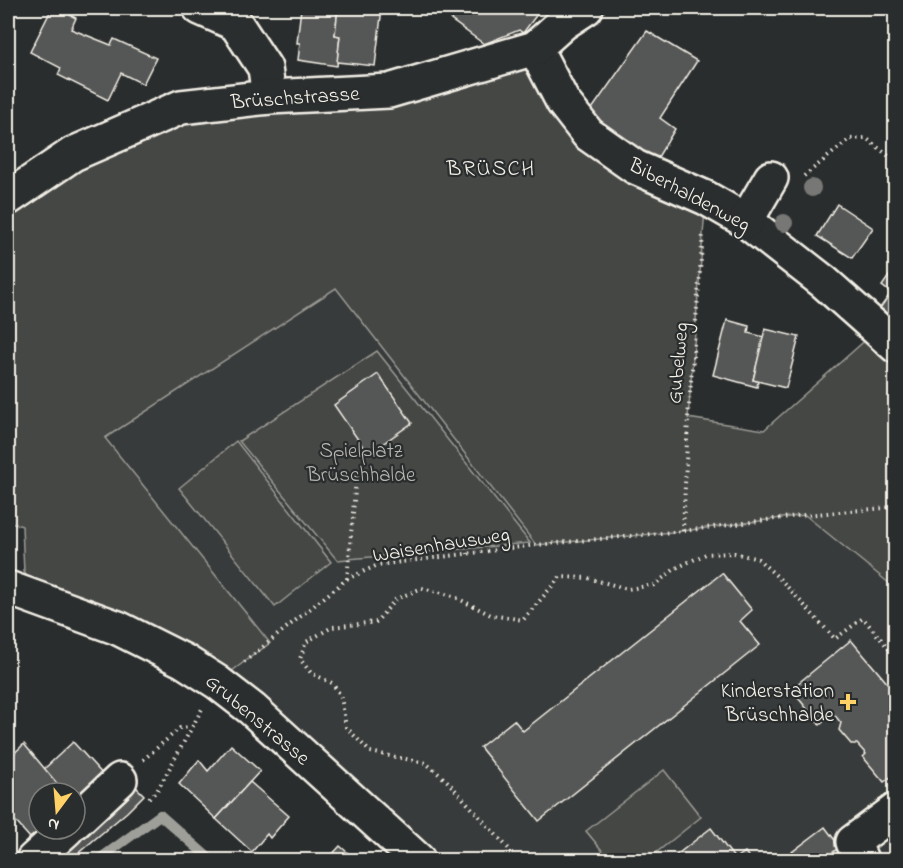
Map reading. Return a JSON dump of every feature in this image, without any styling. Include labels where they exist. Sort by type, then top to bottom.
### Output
[{"type":"street","points":[[200,8],[236,24],[264,68],[269,97]]},
{"type":"street","name":"Brüschstrasse","points":[[8,198],[74,154],[181,107],[269,97],[388,91],[535,48],[567,12]]},
{"type":"street","name":"Biberhaldenweg","points":[[535,48],[563,102],[588,134],[635,167],[706,198],[746,220],[824,282],[896,346]]},
{"type":"street","points":[[746,220],[771,178]]},
{"type":"street","name":"Grubenstrasse","points":[[8,588],[118,628],[184,661],[217,682],[252,709],[418,861]]},
{"type":"street","points":[[87,811],[120,780]]},
{"type":"street","points":[[861,861],[852,842],[896,810]]},
{"type":"street","points":[[33,861],[54,841]]},
{"type":"path","points":[[771,178],[796,183],[850,139],[866,138],[896,162]]},
{"type":"path","name":"Gubelweg","points":[[683,531],[688,418],[706,198]]},
{"type":"path","points":[[347,579],[357,468]]},
{"type":"path","name":"Waisenhausweg","points":[[149,799],[157,791],[217,682],[270,643],[347,579],[378,565],[805,515],[896,507]]},
{"type":"path","points":[[467,547],[468,554]]},
{"type":"path","points":[[507,861],[509,849],[447,781],[426,763],[370,752],[346,728],[341,696],[332,683],[311,673],[300,659],[306,642],[332,627],[376,622],[396,599],[422,588],[453,596],[491,615],[523,620],[560,577],[588,578],[628,589],[654,585],[676,568],[706,554],[734,553],[758,559],[782,581],[835,639],[863,618],[896,657]]},
{"type":"path","points":[[120,780],[180,728],[191,727]]},
{"type":"shaded area","name":"Kinderstation Brüschhalde","points":[[336,287],[536,545],[683,531],[805,515],[895,588],[895,860],[418,860],[217,682],[270,643],[105,438]]},
{"type":"green space","points":[[535,48],[563,102],[706,198],[688,418],[764,430],[878,329],[895,346],[895,588],[805,515],[683,531],[536,545],[336,288],[105,438],[270,643],[217,682],[44,601],[24,572],[22,526],[8,521],[8,198],[73,154],[269,97]]},
{"type":"green space","name":"Spielplatz Brüschhalde","points":[[377,351],[530,543],[337,560],[239,441]]},
{"type":"green space","points":[[236,441],[331,562],[275,607],[179,488]]},
{"type":"green space","points":[[664,770],[701,817],[647,860],[610,860],[586,831]]},
{"type":"building","points":[[52,8],[57,8],[76,18],[71,29],[111,45],[114,39],[156,58],[143,84],[121,73],[108,100],[58,75],[61,68],[30,52]]},
{"type":"building","points":[[301,8],[338,8],[335,35],[340,36],[337,66],[298,60],[300,43],[297,43]]},
{"type":"building","points":[[338,8],[382,8],[375,66],[337,62],[340,36],[335,35]]},
{"type":"building","points":[[461,8],[531,8],[538,13],[523,33],[519,30],[484,44],[451,20]]},
{"type":"building","points":[[647,31],[697,61],[660,118],[675,129],[655,162],[587,116]]},
{"type":"building","points":[[837,204],[873,228],[852,258],[817,236]]},
{"type":"building","points":[[896,266],[896,306],[889,315],[880,308],[891,293],[882,286]]},
{"type":"building","points":[[727,320],[749,326],[748,333],[764,337],[753,380],[758,381],[757,387],[713,375]]},
{"type":"building","points":[[765,329],[799,337],[786,388],[753,380]]},
{"type":"building","points":[[378,374],[412,423],[368,454],[334,405]]},
{"type":"building","points":[[722,573],[752,610],[740,621],[760,645],[539,821],[480,747],[514,720],[523,731]]},
{"type":"building","name":"Kinderstation Brüschhalde","points":[[851,640],[894,691],[896,690],[896,773],[884,782],[863,757],[866,754],[857,744],[851,744],[839,730],[841,723],[833,713],[820,725],[791,689]]},
{"type":"building","points":[[73,742],[106,778],[87,795],[87,781],[54,781],[44,769]]},
{"type":"building","points":[[24,744],[55,781],[27,781],[27,835],[8,813],[8,759]]},
{"type":"building","points":[[231,745],[260,771],[216,819],[179,784],[199,760],[208,771]]},
{"type":"building","points":[[129,780],[144,795],[70,860],[43,860],[63,841],[87,841],[87,819]]},
{"type":"building","points":[[250,782],[289,816],[270,838],[267,834],[252,852],[216,819]]},
{"type":"building","points":[[825,827],[840,847],[822,860],[792,860],[788,855]]},
{"type":"building","points":[[711,828],[735,859],[745,852],[751,860],[670,860]]},
{"type":"building","points":[[340,846],[356,860],[327,860]]},
{"type":"waterway","points":[[98,860],[160,815],[211,860]]},
{"type":"place","name":"Kinderstation Brüschhalde","points":[[848,702]]},
{"type":"district","name":"BRÜSCH","points":[[491,167]]}]
